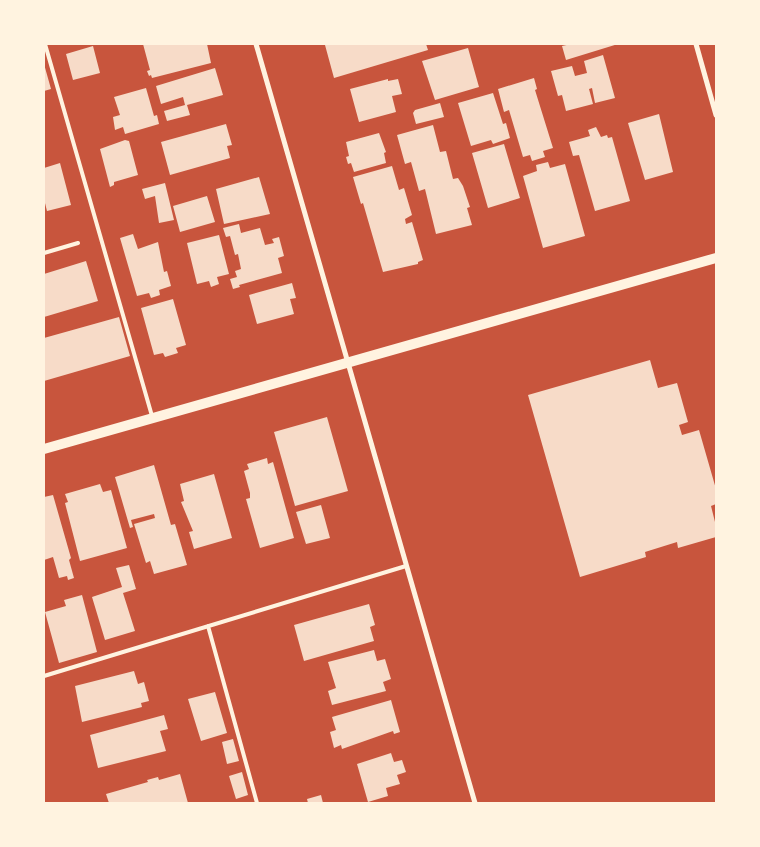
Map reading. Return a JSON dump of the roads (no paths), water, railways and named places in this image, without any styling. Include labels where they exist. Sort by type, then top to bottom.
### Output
[{"type":"main road","points":[[44,450],[716,258]]},
{"type":"street","points":[[256,44],[475,803]]},
{"type":"street","points":[[696,44],[716,115]]},
{"type":"lane","points":[[45,44],[152,418]]},
{"type":"lane","points":[[44,253],[78,243]]},
{"type":"lane","points":[[44,676],[406,566]]},
{"type":"lane","points":[[208,626],[257,803]]}]
